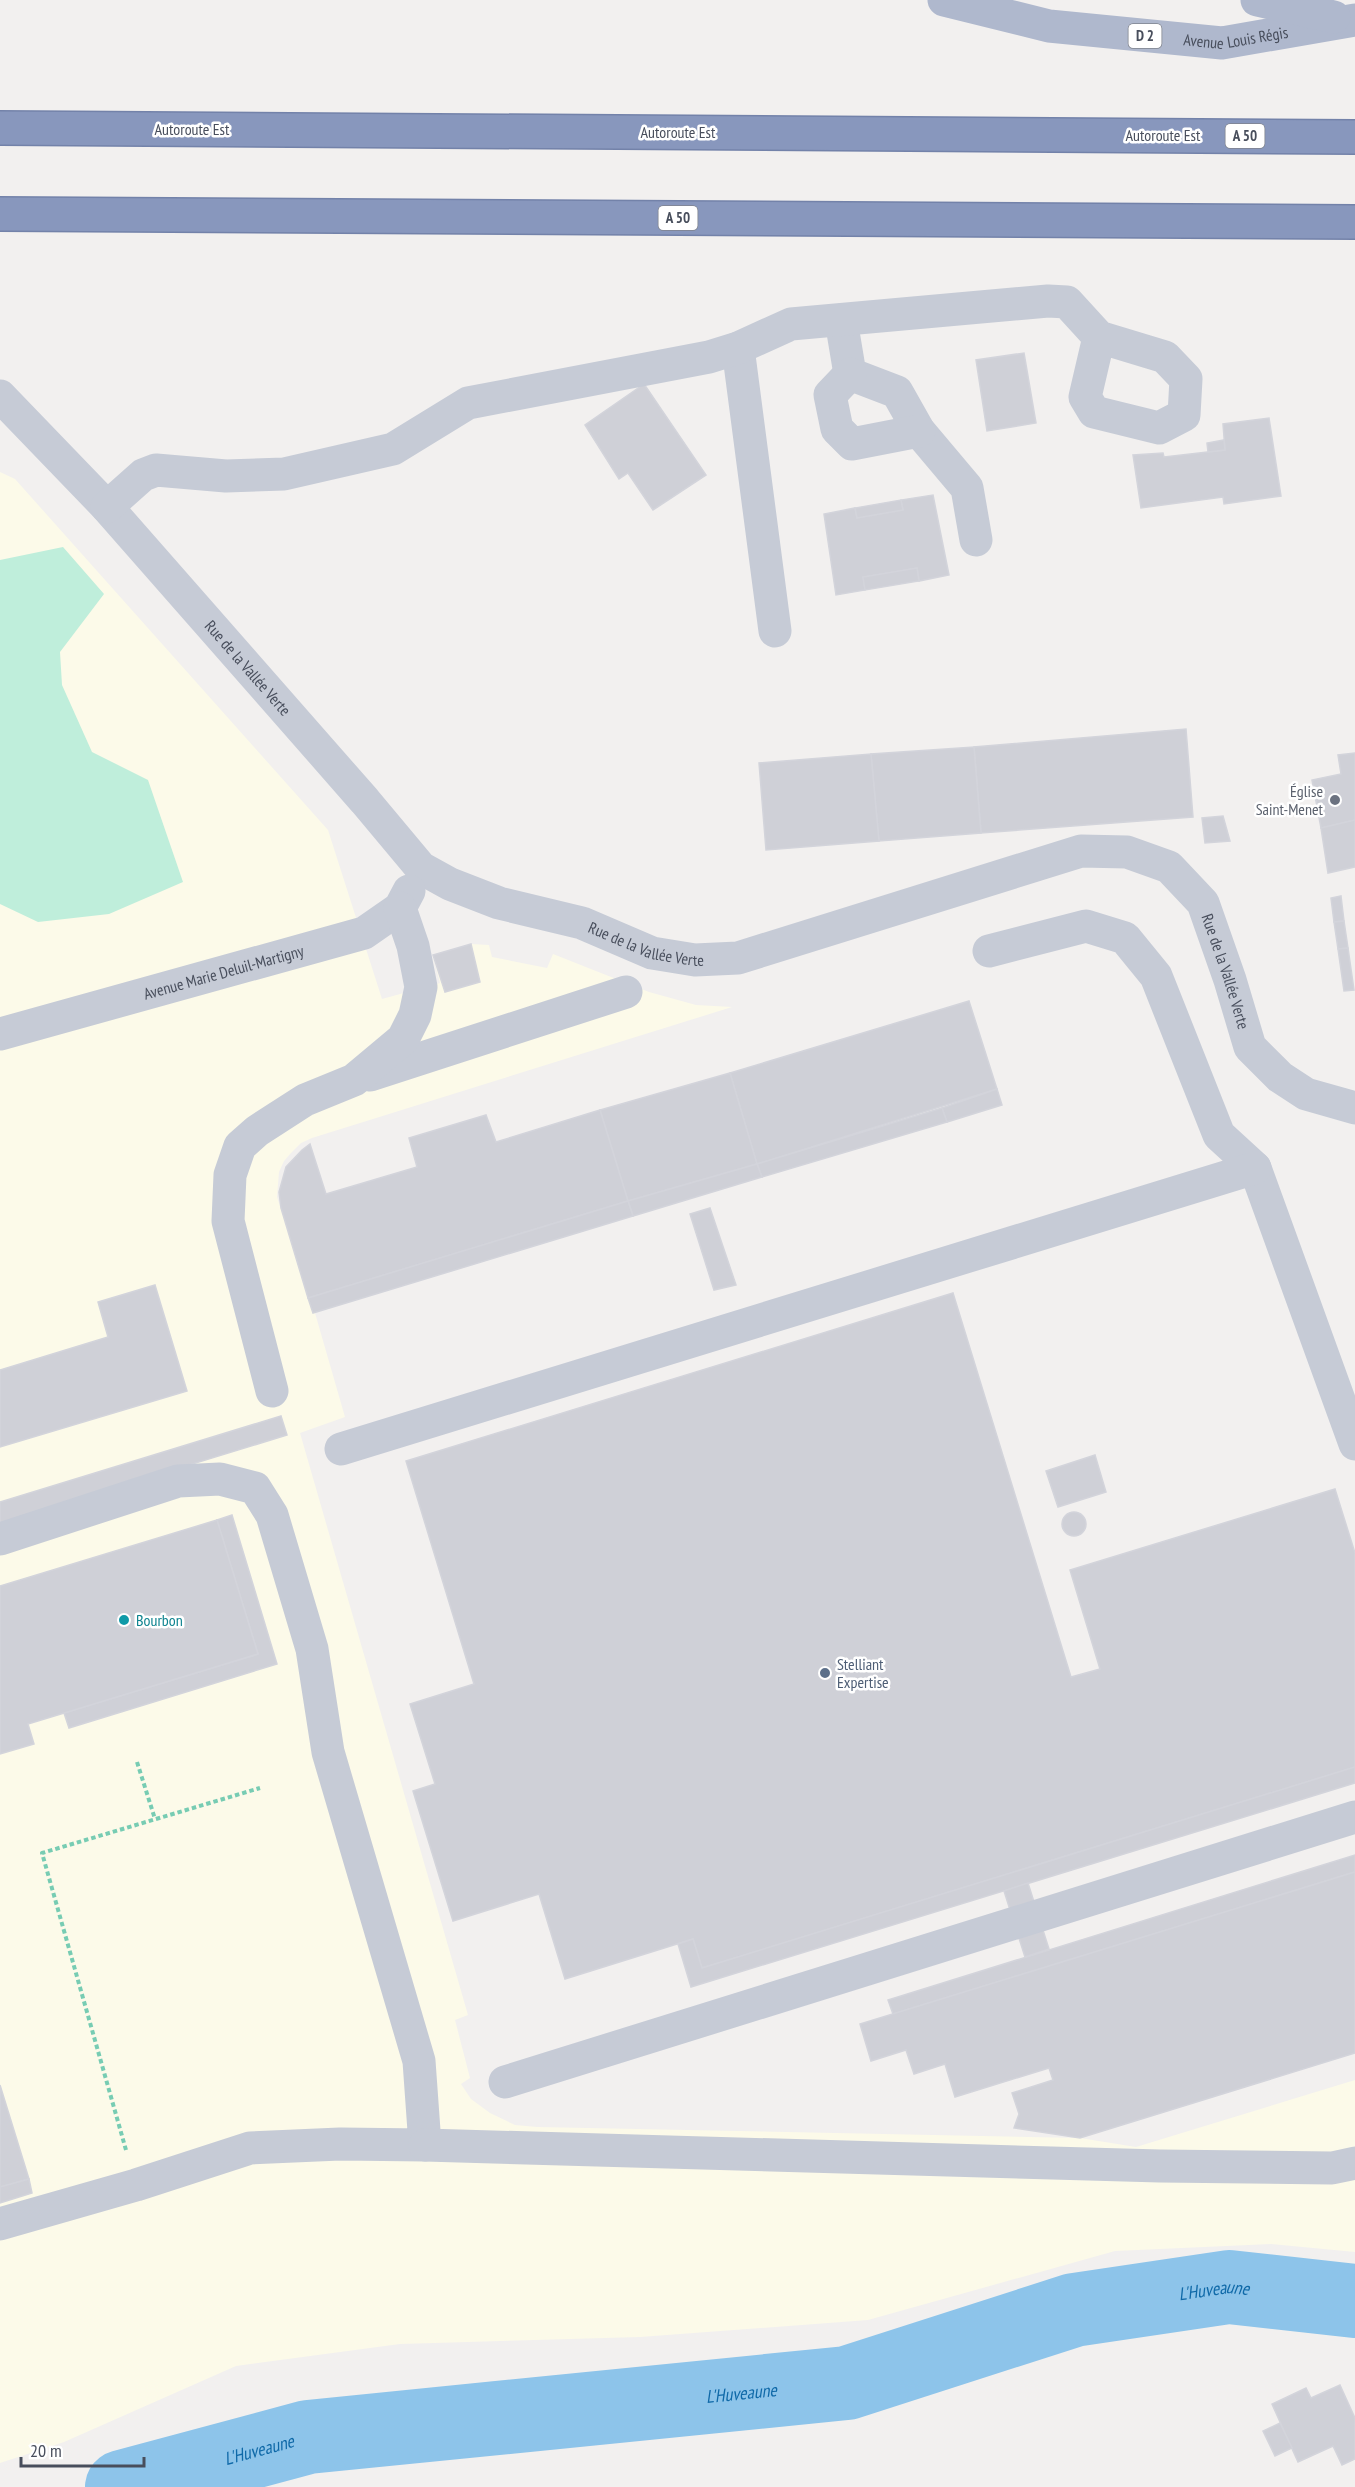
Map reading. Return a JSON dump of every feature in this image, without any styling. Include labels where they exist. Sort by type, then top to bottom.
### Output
[{"type":"highway","name":"Autoroute Est","points":[[0,128],[1355,137]]},
{"type":"highway","name":"A 50","points":[[0,214],[1355,222]]},
{"type":"main road","name":"Avenue Louis Régis","points":[[944,0],[1049,26],[1222,43],[1351,20]]},
{"type":"main road","name":"Avenue Louis Régis","points":[[1257,0],[1351,20]]},
{"type":"street","points":[[107,507],[143,475],[156,470],[226,476],[284,474],[393,449],[468,403],[709,357],[738,348],[791,324],[1048,301],[1068,302],[1100,337]]},
{"type":"street","points":[[841,320],[850,374]]},
{"type":"street","points":[[738,348],[775,631]]},
{"type":"street","points":[[850,374],[830,395],[837,429],[852,444],[919,431]]},
{"type":"street","points":[[850,374],[897,392],[919,431],[967,488],[976,540]]},
{"type":"street","name":"Rue de la Vallée Verte","points":[[5,410],[107,507],[421,868],[450,884],[500,903],[582,923],[652,953],[695,960],[738,958],[1081,851],[1126,852],[1169,867],[1203,903],[1250,1047],[1280,1077],[1306,1094],[1355,1108]]},
{"type":"street","name":"Avenue Marie Deluil-Martigny","points":[[0,1034],[364,933],[400,908],[421,868]]},
{"type":"street","points":[[354,1080],[403,1039],[415,1015],[422,987],[413,946],[400,908]]},
{"type":"street","points":[[989,951],[1086,926],[1125,938],[1156,976],[1219,1135],[1255,1168],[1355,1444]]},
{"type":"street","points":[[272,1391],[228,1221],[230,1175],[240,1146],[257,1131],[305,1100],[354,1080],[626,992]]},
{"type":"street","points":[[341,1449],[1255,1168]]},
{"type":"street","points":[[0,1539],[178,1481],[220,1479],[255,1488],[272,1515],[312,1649],[328,1752],[419,2061],[425,2145]]},
{"type":"street","points":[[505,2082],[1355,1817]]},
{"type":"street","points":[[0,2224],[136,2185],[250,2148],[340,2144],[425,2145],[1160,2166],[1332,2168],[1355,2163]]},
{"type":"path","points":[[137,1762],[155,1819]]},
{"type":"path","points":[[136,2185],[42,1853],[260,1788]]},
{"type":"shaded area","points":[[0,472],[15,479],[328,830],[382,999],[440,983],[433,955],[471,944],[489,945],[492,957],[547,968],[553,954],[649,992],[696,1005],[732,1007],[312,1138],[301,1143],[291,1153],[279,1172],[277,1197],[315,1313],[345,1417],[300,1433],[468,2015],[455,2020],[470,2078],[461,2084],[471,2099],[490,2113],[515,2125],[537,2127],[1080,2138],[1136,2147],[1355,2080],[1355,2252],[1271,2244],[1115,2251],[868,2320],[640,2337],[400,2344],[236,2366],[64,2442],[0,2463]]},
{"type":"green space","points":[[63,547],[104,594],[60,652],[62,685],[92,752],[148,780],[183,882],[109,914],[38,922],[0,904],[0,560]]},
{"type":"building","points":[[1024,353],[1036,423],[987,431],[976,360]]},
{"type":"building","points":[[644,384],[706,475],[653,510],[628,473],[619,479],[585,425]]},
{"type":"building","points":[[1269,418],[1281,496],[1224,504],[1223,497],[1141,508],[1133,455],[1163,453],[1164,457],[1225,450],[1223,424]]},
{"type":"building","points":[[1224,440],[1225,450],[1208,452],[1207,443]]},
{"type":"building","points":[[933,495],[949,575],[919,581],[917,568],[863,577],[865,590],[836,595],[824,514],[855,508],[857,518],[903,510],[901,500]]},
{"type":"building","points":[[901,500],[903,510],[857,518],[855,508]]},
{"type":"building","points":[[917,568],[919,581],[865,590],[863,577]]},
{"type":"building","points":[[1186,729],[1193,817],[981,833],[974,747]]},
{"type":"building","points":[[974,747],[981,833],[879,841],[871,754]]},
{"type":"building","name":"Église Saint-Menet","points":[[1355,753],[1355,820],[1321,828],[1312,780],[1341,774],[1338,755]]},
{"type":"building","points":[[871,754],[879,841],[766,850],[759,763]]},
{"type":"building","points":[[1223,816],[1230,841],[1205,843],[1202,818]]},
{"type":"building","points":[[1355,820],[1355,867],[1328,873],[1321,828]]},
{"type":"building","points":[[1341,896],[1344,921],[1334,922],[1331,898]]},
{"type":"building","points":[[1344,921],[1348,948],[1338,949],[1334,922]]},
{"type":"building","points":[[471,944],[480,982],[445,992],[433,955]]},
{"type":"building","points":[[1348,948],[1354,990],[1344,991],[1338,949]]},
{"type":"building","points":[[969,1001],[997,1089],[757,1164],[730,1073]]},
{"type":"building","points":[[730,1073],[757,1164],[628,1201],[600,1110]]},
{"type":"building","points":[[997,1089],[1002,1105],[947,1122],[942,1108]]},
{"type":"building","points":[[942,1108],[947,1122],[762,1177],[757,1164]]},
{"type":"building","points":[[600,1110],[628,1201],[308,1298],[281,1208],[279,1192],[286,1167],[310,1144],[326,1194],[417,1167],[409,1138],[486,1115],[496,1142]]},
{"type":"building","points":[[757,1164],[762,1177],[633,1216],[628,1201]]},
{"type":"building","points":[[628,1201],[633,1216],[313,1313],[308,1298]]},
{"type":"building","points":[[710,1208],[736,1285],[714,1290],[690,1214]]},
{"type":"building","points":[[155,1285],[187,1391],[0,1447],[0,1370],[108,1337],[98,1302]]},
{"type":"building","points":[[953,1293],[1071,1677],[1100,1669],[1070,1570],[1335,1489],[1355,1553],[1355,1767],[702,1968],[693,1939],[565,1979],[539,1894],[453,1921],[413,1791],[435,1784],[410,1704],[474,1684],[406,1461]]},
{"type":"building","points":[[281,1416],[287,1435],[0,1523],[0,1502]]},
{"type":"building","points":[[1095,1455],[1106,1492],[1058,1507],[1046,1471]]},
{"type":"building","points":[[1074,1512],[1079,1513],[1085,1519],[1085,1529],[1079,1535],[1074,1536],[1069,1535],[1063,1529],[1062,1524],[1063,1519],[1069,1513]]},
{"type":"building","points":[[232,1515],[277,1664],[69,1728],[64,1713],[258,1654],[217,1520]]},
{"type":"building","name":"Bourbon","points":[[217,1520],[258,1654],[28,1724],[34,1744],[0,1754],[0,1586]]},
{"type":"building","points":[[1355,1767],[1355,1783],[691,1987],[678,1944],[693,1939],[702,1968]]},
{"type":"building","points":[[1355,1855],[1355,1872],[893,2014],[888,2000]]},
{"type":"building","points":[[1355,1872],[1355,2053],[1080,2138],[1014,2128],[1019,2114],[1012,2093],[1053,2080],[1049,2068],[955,2097],[945,2064],[914,2074],[906,2050],[871,2061],[860,2024]]},
{"type":"building","points":[[1028,1883],[1049,1949],[1025,1957],[1004,1891]]},
{"type":"building","points":[[0,2085],[29,2179],[0,2187]]},
{"type":"building","points":[[29,2179],[32,2193],[0,2203],[0,2187]]},
{"type":"building","points":[[1340,2385],[1355,2418],[1355,2459],[1342,2465],[1333,2446],[1298,2462],[1272,2404],[1306,2388],[1311,2398]]},
{"type":"building","points":[[1280,2423],[1292,2448],[1275,2456],[1263,2431]]},
{"type":"waterway","name":"L'Huveaune","points":[[122,2487],[308,2437],[847,2383],[1074,2310],[1229,2287],[1355,2301]]},
{"type":"place","name":"Église Saint-Menet","points":[[1335,800]]},
{"type":"place","name":"Bourbon","points":[[124,1620]]},
{"type":"place","name":"Stelliant Expertise","points":[[825,1673]]}]
